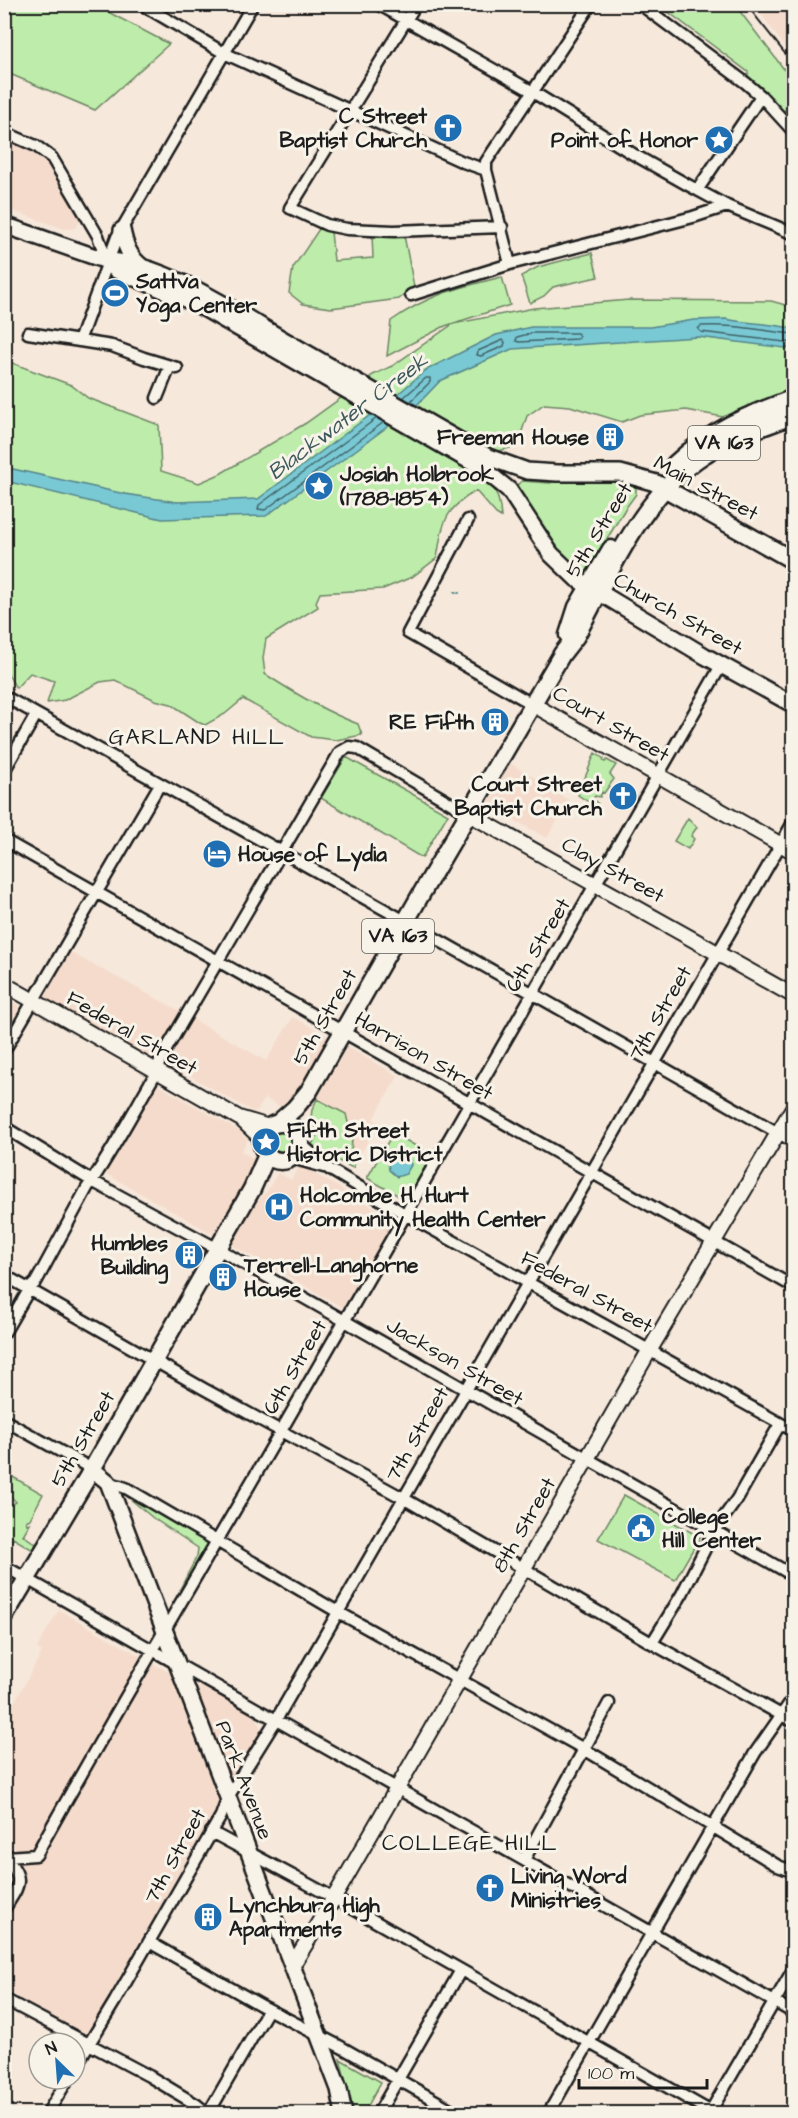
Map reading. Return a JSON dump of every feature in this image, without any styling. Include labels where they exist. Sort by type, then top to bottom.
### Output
[{"type":"main road","points":[[4,225],[107,261],[123,261],[142,267]]},
{"type":"main road","points":[[122,230],[131,257],[142,267],[206,309],[485,462],[528,471],[557,473]]},
{"type":"main road","points":[[107,261],[116,270],[171,285]]},
{"type":"main road","name":"5th Street","points":[[4,1617],[92,1469],[252,1189],[302,1113],[309,1091],[562,654],[577,607],[594,589],[632,512],[660,486],[701,441],[730,424],[792,404]]},
{"type":"main road","name":"Church Street","points":[[485,462],[509,490],[551,554],[564,568],[594,589],[794,705]]},
{"type":"main road","name":"Main Street","points":[[557,473],[620,472],[660,486],[794,561]]},
{"type":"main road","points":[[509,490],[515,479],[543,477],[557,473]]},
{"type":"main road","points":[[92,1469],[108,1482]]},
{"type":"main road","name":"Park Avenue","points":[[108,1482],[339,2089],[344,2114]]},
{"type":"street","points":[[141,4],[224,53],[350,112],[462,162],[486,170]]},
{"type":"street","points":[[79,341],[107,261],[122,230],[253,4]]},
{"type":"street","points":[[378,4],[532,91],[633,154],[727,206],[794,234]]},
{"type":"street","points":[[416,4],[290,208],[327,225],[347,229],[394,231],[502,227]]},
{"type":"street","points":[[510,264],[486,170],[486,162],[591,4]]},
{"type":"street","points":[[640,4],[760,96],[794,132]]},
{"type":"street","points":[[698,189],[760,96]]},
{"type":"street","points":[[4,132],[36,146],[52,158],[98,236],[107,261]]},
{"type":"street","points":[[411,295],[510,264],[693,217],[727,206]]},
{"type":"street","points":[[28,333],[112,346],[174,367],[157,398]]},
{"type":"street","name":"Court Street","points":[[468,520],[408,633],[794,852]]},
{"type":"street","name":"6th Street","points":[[5,1857],[36,1855],[89,1758],[281,1431],[722,664]]},
{"type":"street","points":[[4,696],[794,1142]]},
{"type":"street","points":[[4,771],[36,715]]},
{"type":"street","name":"Clay Street","points":[[281,851],[340,752],[349,747],[357,748],[469,814],[794,996]]},
{"type":"street","points":[[4,1051],[160,784]]},
{"type":"street","name":"7th Street","points":[[88,2045],[223,1812],[228,1797],[276,1720],[794,821]]},
{"type":"street","name":"Harrison Street","points":[[4,840],[794,1287]]},
{"type":"street","points":[[4,1333],[30,1288],[36,1282],[92,1181],[98,1175],[157,1071],[160,1060],[281,851]]},
{"type":"street","name":"Federal Street","points":[[4,984],[405,1214],[794,1431]]},
{"type":"street","name":"8th Street","points":[[292,1966],[334,1898],[649,1351],[794,1106]]},
{"type":"street","name":"Jackson Street","points":[[4,1127],[92,1181],[218,1249],[794,1575]]},
{"type":"street","name":"Federal Street","points":[[281,1142],[329,1169]]},
{"type":"street","points":[[4,1275],[403,1498],[652,1643],[794,1722]]},
{"type":"street","points":[[4,1420],[92,1469]]},
{"type":"street","points":[[652,1643],[682,1594],[714,1531],[737,1499],[780,1424]]},
{"type":"street","points":[[108,1482],[126,1488],[338,1612],[584,1749],[778,1866],[794,1872]]},
{"type":"street","points":[[4,1566],[794,2013]]},
{"type":"street","points":[[548,2114],[755,1753],[794,1697]]},
{"type":"street","points":[[524,1860],[609,1703]]},
{"type":"street","points":[[211,1832],[334,1898],[711,2113],[773,2001],[794,1968]]},
{"type":"street","name":"6th Street","points":[[4,1909],[19,1886],[19,1876],[5,1857]]},
{"type":"street","points":[[149,1941],[268,2010],[399,2079],[459,2114]]},
{"type":"street","points":[[378,2114],[461,1970]]},
{"type":"street","points":[[4,1999],[149,2076],[208,2114],[268,2010]]},
{"type":"street","points":[[47,2114],[61,2091]]},
{"type":"shaded area","points":[[770,5],[793,5],[793,59],[760,12]]},
{"type":"shaded area","points":[[4,140],[33,153],[50,166],[78,214],[79,223],[75,228],[65,229],[5,208]]},
{"type":"shaded area","points":[[511,764],[544,783],[542,786],[569,800],[547,838],[487,805]]},
{"type":"shaded area","points":[[69,952],[182,1012],[154,1060],[42,998]]},
{"type":"shaded area","points":[[5,997],[20,1006],[5,1034]]},
{"type":"shaded area","points":[[293,1017],[329,1037],[292,1100],[289,1098],[283,1108],[265,1098],[254,1112],[165,1062],[191,1018],[266,1061]]},
{"type":"shaded area","points":[[347,1047],[398,1076],[373,1119],[378,1123],[352,1169],[319,1149],[322,1130],[307,1122],[316,1107],[313,1105]]},
{"type":"shaded area","points":[[154,1083],[243,1133],[242,1135],[248,1139],[241,1151],[254,1159],[253,1166],[215,1235],[103,1172]]},
{"type":"shaded area","points":[[299,1167],[305,1171],[307,1169],[395,1220],[344,1308],[232,1245],[254,1206],[278,1173],[291,1180]]},
{"type":"shaded area","points":[[59,1610],[170,1673],[219,1803],[87,2034],[87,2031],[77,2031],[5,1990],[5,1915],[22,1885],[16,1863],[21,1851],[5,1841],[5,1720],[42,1652],[37,1648]]},
{"type":"shaded area","points":[[206,1685],[257,1718],[262,1735],[232,1782],[196,1689]]},
{"type":"green space","points":[[4,5],[95,5],[169,44],[95,110],[5,72]]},
{"type":"green space","points":[[659,5],[735,5],[793,81],[793,102],[781,114],[749,83],[748,72]]},
{"type":"green space","points":[[319,229],[331,232],[334,261],[373,258],[372,235],[404,235],[414,287],[399,299],[331,308],[303,304],[289,293],[293,268]]},
{"type":"green space","points":[[592,253],[598,277],[553,287],[544,296],[530,303],[521,276],[538,267]]},
{"type":"green space","points":[[502,277],[510,305],[445,326],[387,356],[391,321],[431,298]]},
{"type":"green space","points":[[629,300],[771,301],[793,307],[793,408],[755,404],[723,417],[686,410],[640,415],[622,422],[570,406],[544,404],[527,416],[517,446],[495,452],[487,447],[469,468],[493,487],[501,517],[476,491],[457,505],[446,518],[437,558],[412,577],[383,589],[320,593],[316,602],[318,607],[266,639],[263,658],[265,674],[310,702],[358,724],[362,735],[336,740],[311,737],[243,699],[225,714],[205,725],[171,704],[155,700],[115,680],[100,682],[65,700],[47,703],[54,681],[30,673],[16,688],[4,667],[4,360],[71,385],[88,398],[159,425],[161,471],[199,483],[220,474],[306,423],[373,375],[392,366],[453,324],[534,308]]},
{"type":"green space","points":[[605,477],[638,484],[636,494],[589,569],[585,573],[580,571],[578,574],[552,544],[516,488],[522,481],[550,483],[558,480]]},
{"type":"green space","points":[[595,753],[604,759],[603,761],[607,760],[616,765],[610,774],[614,779],[600,797],[595,796],[593,799],[598,804],[596,807],[578,795]]},
{"type":"green space","points":[[346,757],[448,814],[422,858],[321,798]]},
{"type":"green space","points":[[688,818],[697,827],[691,836],[694,839],[688,849],[674,841]]},
{"type":"green space","points":[[317,1099],[346,1114],[352,1139],[351,1152],[356,1160],[353,1168],[320,1152],[312,1144],[320,1131],[310,1125],[312,1110]]},
{"type":"green space","points":[[281,1129],[286,1130],[292,1136],[292,1146],[286,1152],[281,1153],[276,1152],[270,1146],[269,1141],[270,1136],[276,1130]]},
{"type":"green space","points":[[393,1133],[432,1155],[406,1200],[367,1178]]},
{"type":"green space","points":[[11,1476],[43,1494],[30,1519],[26,1521],[27,1524],[30,1523],[23,1535],[36,1544],[33,1550],[13,1538],[5,1553],[5,1508],[16,1502],[6,1487]]},
{"type":"green space","points":[[123,1493],[211,1544],[181,1592],[180,1589],[197,1556],[198,1548],[153,1518]]},
{"type":"green space","points":[[624,1495],[700,1537],[675,1580],[598,1539]]},
{"type":"green space","points":[[340,2059],[381,2082],[364,2113],[354,2113]]},
{"type":"water","points":[[726,319],[793,329],[793,349],[698,337],[512,349],[440,381],[417,405],[266,516],[162,519],[5,481],[4,467],[125,494],[177,502],[258,499],[398,394],[426,370],[496,335],[531,327],[650,327],[694,320]]},
{"type":"water","points":[[402,1153],[410,1157],[411,1165],[406,1174],[397,1177],[389,1170],[388,1163],[394,1155]]},
{"type":"waterway","points":[[455,592],[459,593]]},
{"type":"railway","points":[[746,4],[794,65]]},
{"type":"place","name":"C Street Baptist Church","points":[[448,128]]},
{"type":"place","name":"Point of Honor","points":[[719,140]]},
{"type":"place","name":"Sattva Yoga Center","points":[[115,293]]},
{"type":"place","name":"Freeman House","points":[[610,437]]},
{"type":"place","name":"Josiah Holbrook (1788-1854)","points":[[319,486]]},
{"type":"place","name":"RE Fifth","points":[[495,722]]},
{"type":"place","name":"Court Street Baptist Church","points":[[623,796]]},
{"type":"place","name":"House of Lydia","points":[[217,854]]},
{"type":"place","name":"Fifth Street Historic District","points":[[266,1142]]},
{"type":"place","name":"Holcombe H. Hurt Community Health Center","points":[[279,1207]]},
{"type":"place","name":"Humbles Building","points":[[189,1255]]},
{"type":"place","name":"Terrell-Langhorne House","points":[[223,1277]]},
{"type":"place","name":"College Hill Center","points":[[641,1528]]},
{"type":"place","name":"Living Word Ministries","points":[[490,1888]]},
{"type":"place","name":"Lynchburg High Apartments","points":[[208,1917]]},
{"type":"district","name":"GARLAND HILL","points":[[197,737]]},
{"type":"district","name":"COLLEGE HILL","points":[[470,1843]]},
{"type":"water label","name":"Blackwater Creek","points":[[348,417]]}]
